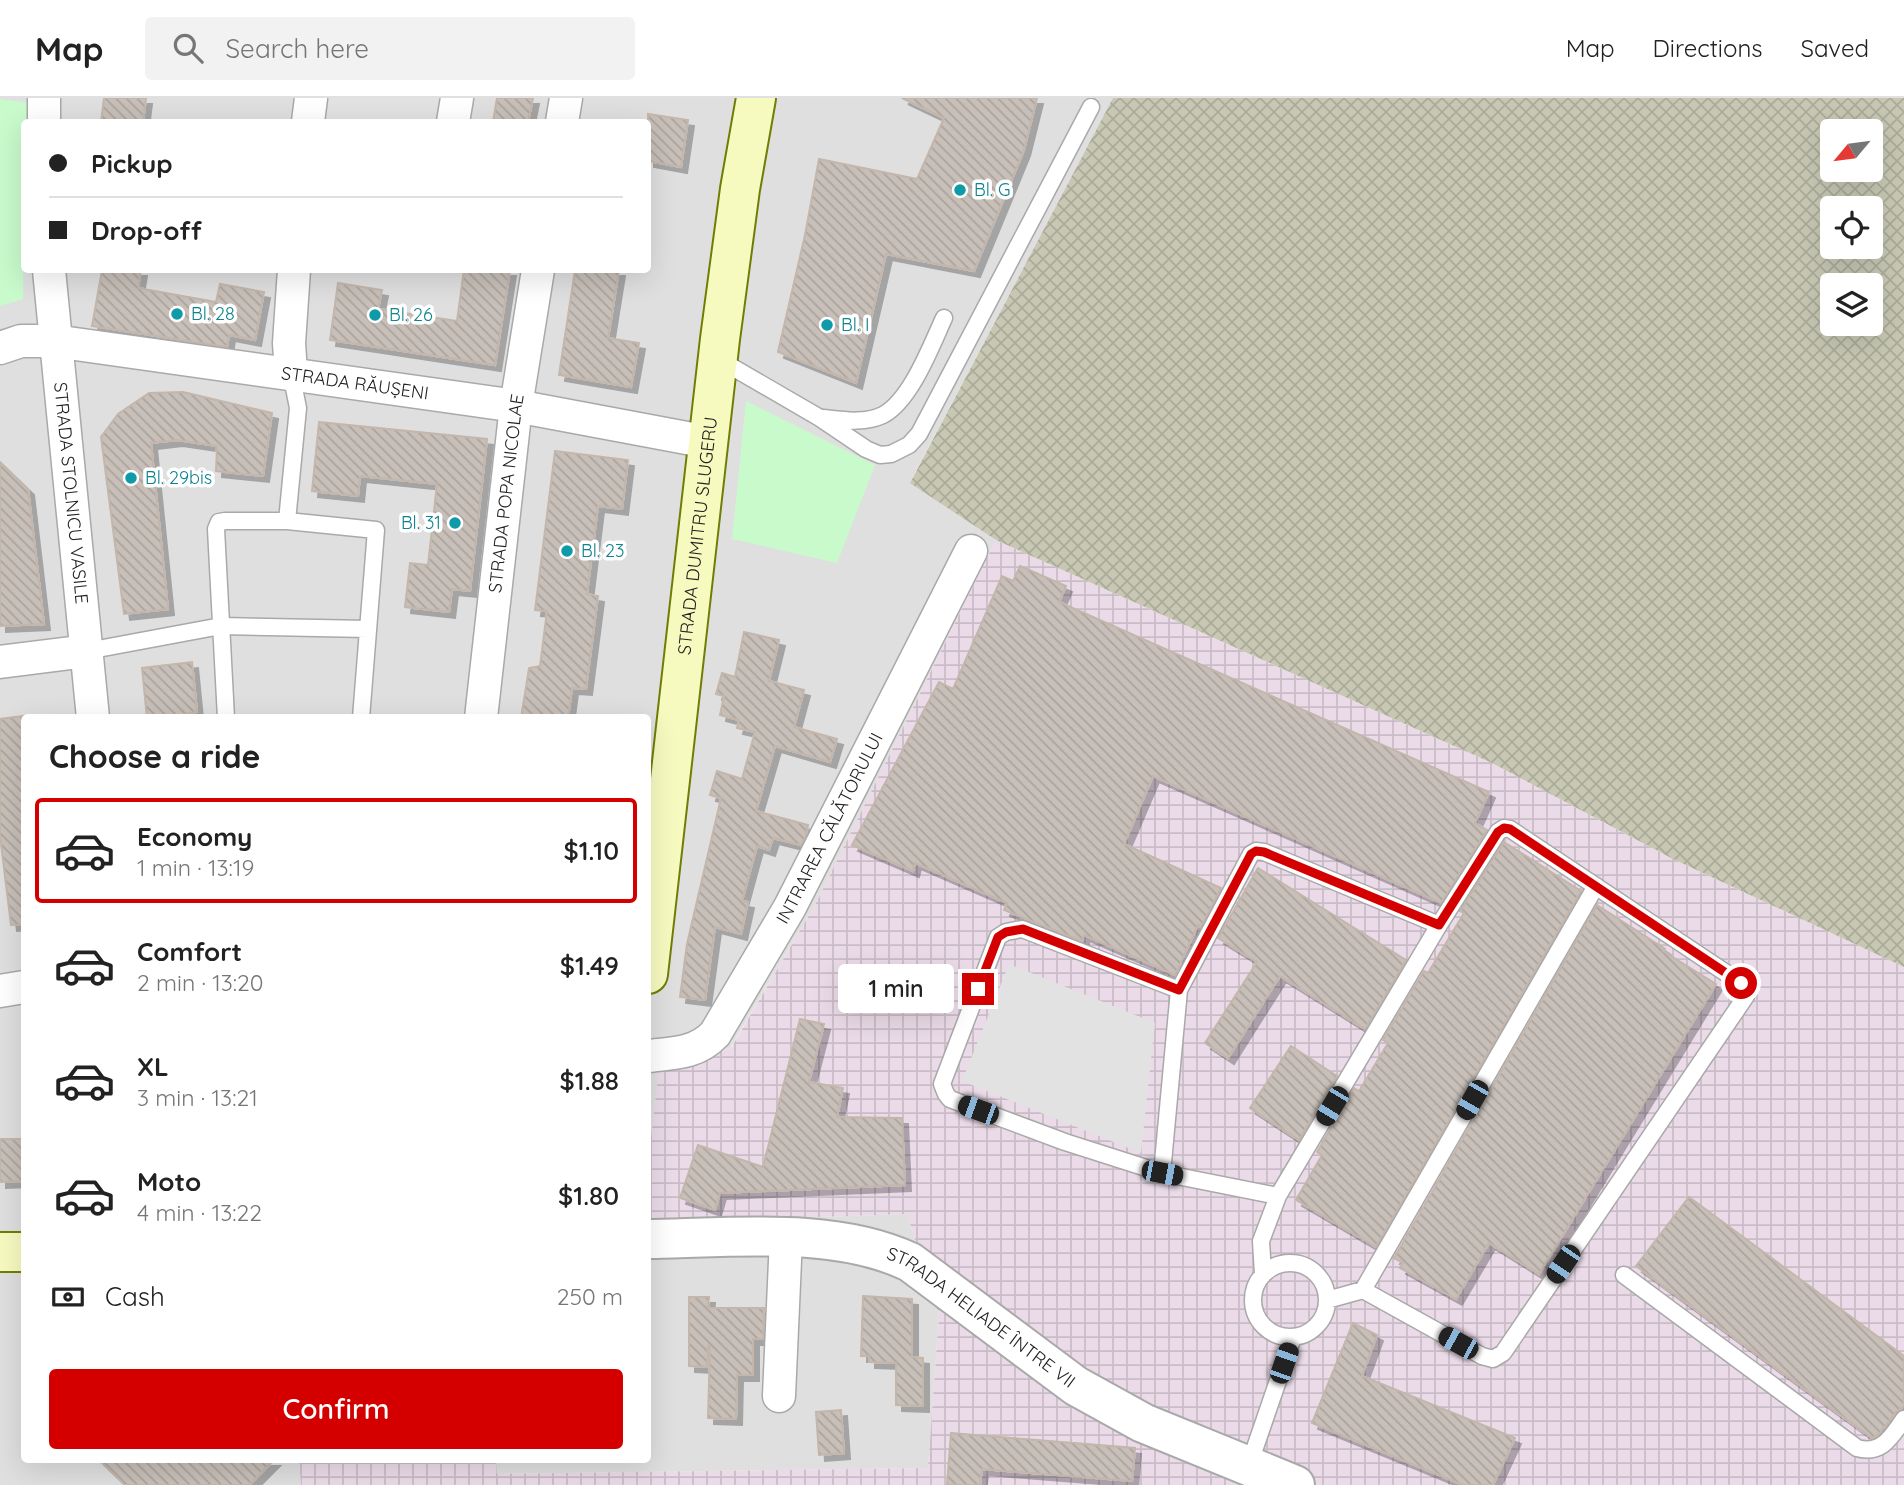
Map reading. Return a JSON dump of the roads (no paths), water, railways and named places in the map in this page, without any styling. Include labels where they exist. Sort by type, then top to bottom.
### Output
[{"type":"main road","name":"STRADA DUMITRU SLUGERU","points":[[651,947],[717,358],[740,189],[756,98]]},
{"type":"main road","points":[[0,1252],[21,1252]]},
{"type":"street","points":[[44,98],[44,119]]},
{"type":"street","points":[[308,119],[311,98]]},
{"type":"street","points":[[454,119],[457,98]]},
{"type":"street","points":[[562,119],[566,98]]},
{"type":"street","name":"STRADA STOLNICU VASILE","points":[[49,273],[93,714]]},
{"type":"street","points":[[291,373],[289,343],[294,273]]},
{"type":"street","name":"STRADA POPA NICOLAE","points":[[481,714],[516,406],[538,273]]},
{"type":"street","name":"STRADA RĂUȘENI","points":[[0,348],[22,341],[54,341],[516,406],[708,442]]},
{"type":"street","name":"INTRAREA CĂLĂTORULUI","points":[[651,1056],[689,1052],[704,1045],[715,1034],[790,907],[971,551]]},
{"type":"street","points":[[0,662],[87,651]]},
{"type":"street","points":[[0,990],[21,987]]},
{"type":"street","points":[[779,1396],[786,1238]]},
{"type":"street","name":"STRADA HELIADE ÎNTRE VII","points":[[651,1239],[786,1238],[859,1244],[887,1251],[910,1262],[1076,1386],[1143,1423],[1295,1485]]},
{"type":"lane","points":[[717,358],[820,418],[866,449],[880,455],[891,454],[909,445],[919,434],[1091,107]]},
{"type":"lane","points":[[820,418],[865,420],[882,415],[895,405],[915,376],[944,318]]},
{"type":"lane","points":[[287,521],[298,408],[291,373]]},
{"type":"lane","points":[[226,714],[216,529],[219,522],[287,521],[376,530],[361,714]]},
{"type":"lane","points":[[87,651],[221,626],[368,629]]},
{"type":"lane","points":[[1263,1274],[1261,1241],[1278,1196],[1439,925],[1498,832],[1504,828],[1510,829],[1596,886],[1741,983],[1746,989],[1746,996],[1503,1353],[1493,1359],[1482,1356],[1363,1290]]},
{"type":"lane","points":[[1162,1173],[1179,990],[1251,854],[1256,851],[1264,852],[1439,925]]},
{"type":"lane","points":[[1327,1300],[1363,1290],[1596,886]]},
{"type":"lane","points":[[1179,990],[1023,929],[1006,932],[998,937],[942,1084],[946,1094],[956,1102],[1065,1142],[1162,1173],[1278,1196]]},
{"type":"lane","points":[[1289,1263],[1304,1265],[1316,1273],[1324,1286],[1327,1300],[1324,1314],[1317,1325],[1307,1333],[1293,1337],[1278,1335],[1265,1327],[1256,1316],[1253,1301],[1255,1287],[1263,1274],[1275,1266],[1289,1263]]},
{"type":"lane","points":[[1624,1275],[1857,1448],[1871,1451],[1882,1447],[1904,1419]]},
{"type":"lane","points":[[1248,1468],[1293,1337]]},
{"type":"place","name":"Bl. G","points":[[960,190]]},
{"type":"place","name":"Bl. 28","points":[[177,314]]},
{"type":"place","name":"Bl. 26","points":[[375,315]]},
{"type":"place","name":"Bl. I","points":[[827,325]]},
{"type":"place","name":"Bl. 29bis","points":[[131,478]]},
{"type":"place","name":"Bl. 31","points":[[455,523]]},
{"type":"place","name":"Bl. 23","points":[[567,551]]}]
